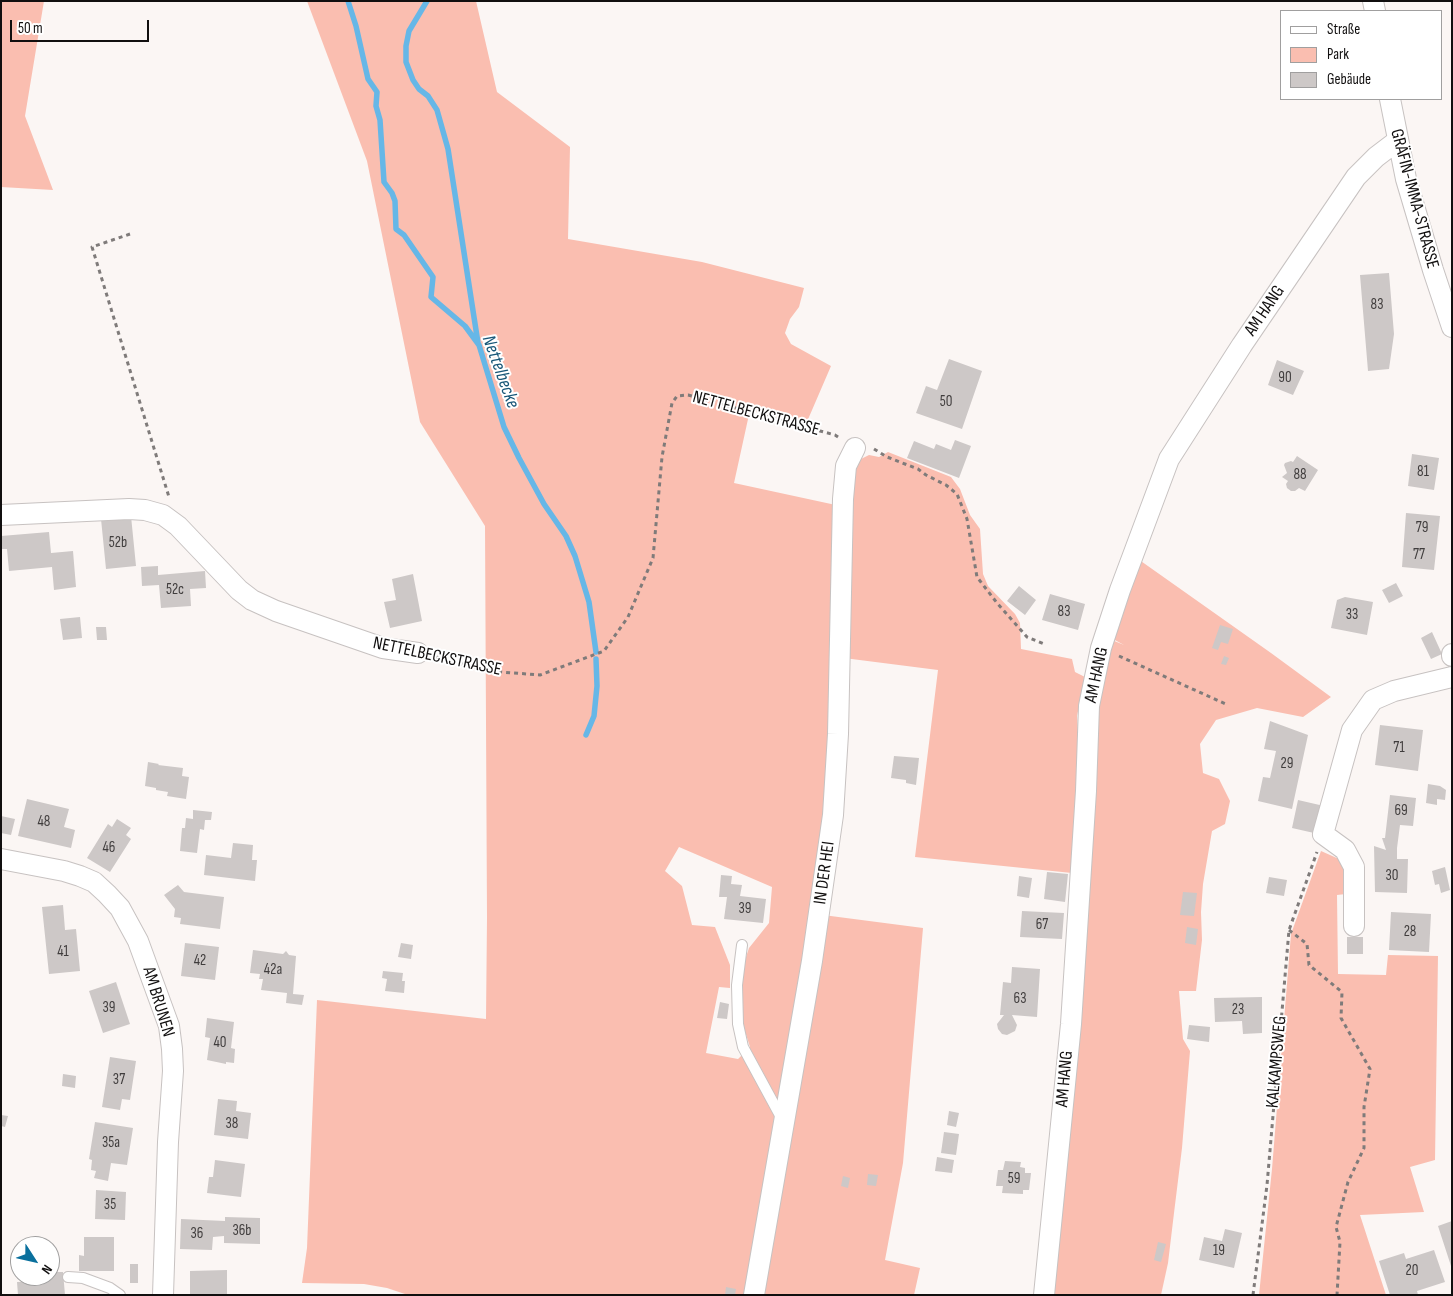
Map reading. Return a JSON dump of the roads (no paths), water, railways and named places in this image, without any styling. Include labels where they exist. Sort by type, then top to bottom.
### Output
[{"type":"street","name":"GRÄFIN-IMMA-STRASSE","points":[[1390,100],[1406,179],[1452,327]]},
{"type":"street","name":"AM HANG","points":[[1044,1295],[1071,1024],[1086,791],[1089,706],[1101,648],[1120,590],[1169,459],[1242,345],[1356,177],[1376,157],[1398,141]]},
{"type":"street","name":"IN DER HEI","points":[[754,1295],[812,961],[833,816],[838,734],[843,500],[846,466],[862,447]]},
{"type":"street","name":"NETTELBECKSTRASSE","points":[[1,516],[129,509],[145,510],[163,515],[178,526],[252,600],[276,611],[383,648],[418,653]]},
{"type":"street","points":[[1354,926],[1354,867],[1345,850],[1323,834],[1352,730],[1373,700],[1394,691],[1452,677]]},
{"type":"street","name":"AM BRUNEN","points":[[1,859],[64,871],[94,882],[120,908],[138,941],[169,1026],[172,1049],[173,1072],[168,1142],[162,1295]]},
{"type":"lane","points":[[742,945],[737,985],[738,1024],[743,1047],[784,1124]]},
{"type":"lane","points":[[68,1277],[83,1278],[110,1288],[120,1295]]},
{"type":"waterway","name":"Nettelbecke","points":[[348,1],[356,26],[368,79],[377,92],[376,106],[380,120],[384,182],[395,201],[396,229],[404,235],[433,277],[431,297],[465,326],[479,345],[504,427],[544,504],[566,536],[575,556],[589,602],[596,652]]},
{"type":"waterway","points":[[427,1],[409,31],[406,46],[406,62],[413,80],[419,89],[428,96],[437,110],[448,149],[478,343]]},
{"type":"waterway","name":"Nettelbecke","points":[[586,735],[594,716],[597,686],[596,659]]}]
